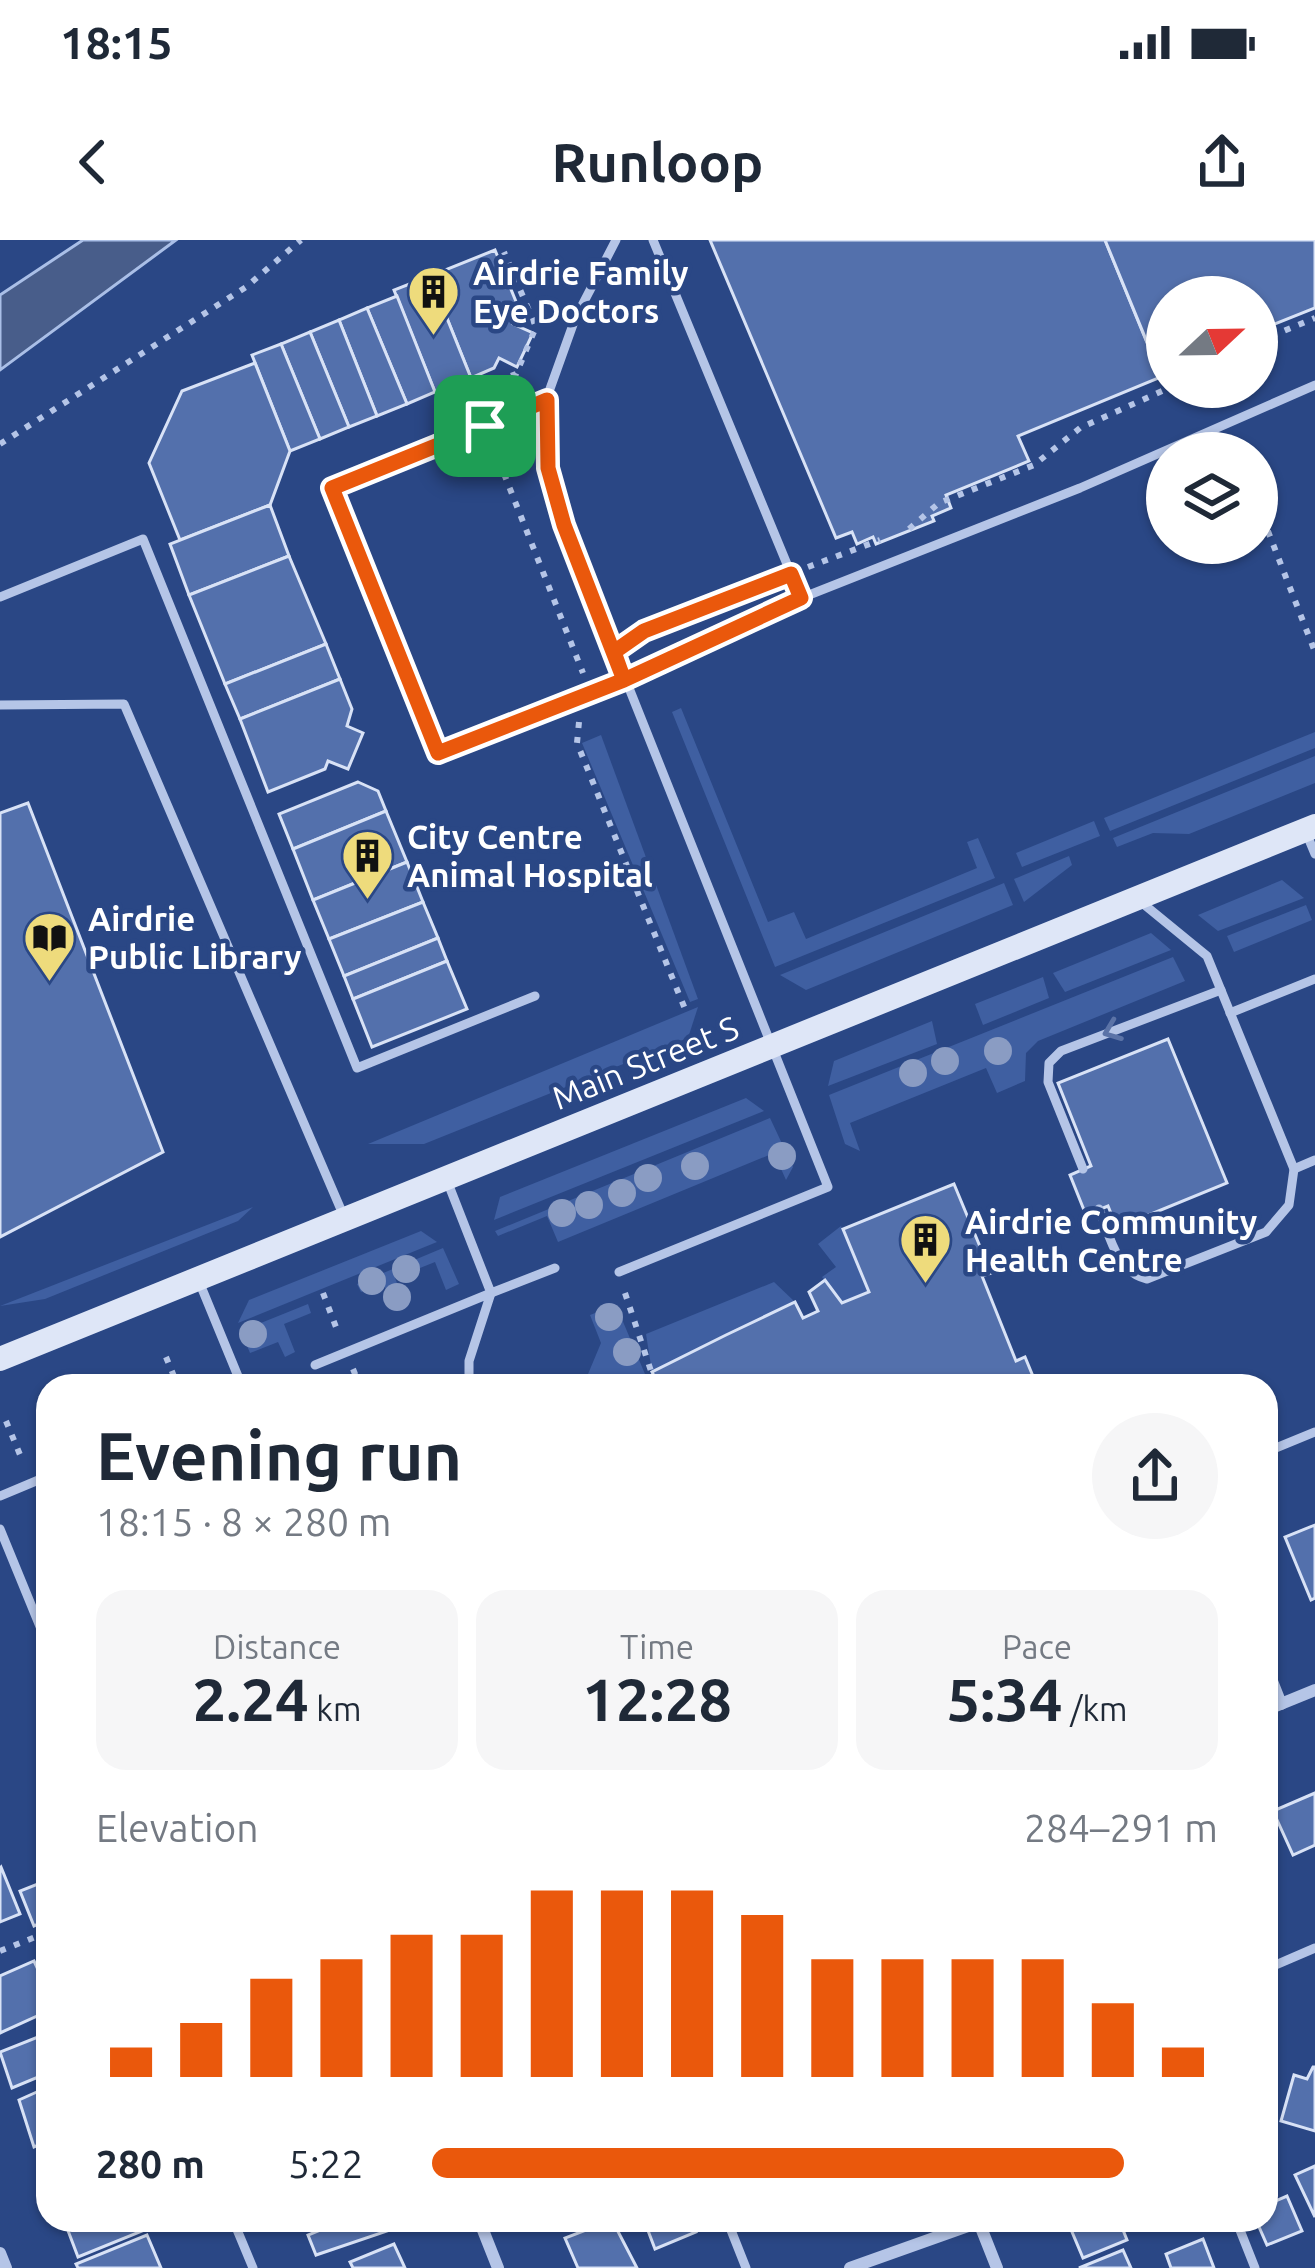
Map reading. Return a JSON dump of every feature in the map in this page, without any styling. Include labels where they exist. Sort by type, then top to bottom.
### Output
[{"type":"main road","name":"Main Street S","points":[[0,1359],[1136,899],[1312,837]]},
{"type":"street","points":[[1278,1705],[1315,1690]]},
{"type":"street","points":[[1278,1696],[1281,1704]]},
{"type":"street","points":[[484,2232],[499,2268]]},
{"type":"street","points":[[850,2268],[948,2232]]},
{"type":"street","points":[[982,2232],[997,2268]]},
{"type":"street","points":[[0,2253],[6,2268]]},
{"type":"lane","points":[[616,240],[574,320],[547,400],[548,468],[564,525],[624,680],[828,1186],[619,1272]]},
{"type":"lane","points":[[653,240],[801,598]]},
{"type":"lane","points":[[547,400],[332,488],[438,753],[624,680],[801,598],[1079,488],[1315,385]]},
{"type":"lane","points":[[0,597],[143,539],[357,1068],[536,996]]},
{"type":"lane","points":[[0,705],[124,704],[345,1219]]},
{"type":"lane","points":[[1099,1210],[1120,1263],[1132,1276],[1147,1279],[1266,1232],[1289,1205],[1294,1169],[1207,956],[1136,899]]},
{"type":"lane","points":[[1230,1012],[1315,979]]},
{"type":"lane","points":[[1083,1169],[1048,1082],[1049,1063],[1061,1051],[1221,990]]},
{"type":"lane","points":[[1294,1169],[1315,1160]]},
{"type":"lane","points":[[446,1178],[491,1294],[469,1374]]},
{"type":"lane","points":[[315,1365],[555,1268]]},
{"type":"lane","points":[[198,1279],[237,1374]]},
{"type":"lane","points":[[1278,1447],[1315,1432]]},
{"type":"lane","points":[[0,1496],[36,1481]]},
{"type":"lane","points":[[0,1529],[36,1617]]},
{"type":"lane","points":[[1278,1964],[1315,1948]]},
{"type":"lane","points":[[238,2232],[253,2268]]},
{"type":"lane","points":[[732,2232],[746,2268]]},
{"type":"lane","points":[[1241,2232],[1255,2268]]},
{"type":"path","points":[[0,444],[246,287],[301,240]]},
{"type":"path","points":[[485,426],[470,392],[517,374],[536,327],[504,252]]},
{"type":"path","points":[[1278,333],[1315,318]]},
{"type":"path","points":[[584,674],[644,631],[910,528],[939,502],[1034,465],[1080,428],[1146,398]]},
{"type":"path","points":[[1278,557],[1315,652]]},
{"type":"path","points":[[619,1272],[652,1374]]},
{"type":"path","points":[[166,1357],[173,1374]]},
{"type":"path","points":[[0,1951],[36,1937]]},
{"type":"shaded area","points":[[83,240],[176,240],[0,370],[0,295]]},
{"type":"shaded area","points":[[681,708],[768,922],[794,912],[806,939],[977,868],[967,842],[978,838],[995,878],[775,967],[672,712]]},
{"type":"shaded area","points":[[1315,732],[1315,748],[1110,831],[1104,818]]},
{"type":"shaded area","points":[[601,735],[698,999],[690,1002],[582,743]]},
{"type":"shaded area","points":[[1315,756],[1315,783],[1189,834],[1153,833],[1117,847],[1113,838]]},
{"type":"shaded area","points":[[1094,821],[1100,836],[1022,867],[1016,853]]},
{"type":"shaded area","points":[[1069,856],[1072,865],[1024,902],[1014,879]]},
{"type":"shaded area","points":[[1282,880],[1304,898],[1218,931],[1198,915]]},
{"type":"shaded area","points":[[1004,883],[1013,905],[806,990],[780,975]]},
{"type":"shaded area","points":[[1306,905],[1312,920],[1234,952],[1227,936]]},
{"type":"shaded area","points":[[1151,933],[1171,950],[1065,992],[1053,973]]},
{"type":"shaded area","points":[[1173,957],[1185,981],[1038,1041],[1026,1053],[1025,1081],[997,1093],[986,1068],[850,1123],[860,1151],[845,1144],[829,1095]]},
{"type":"shaded area","points":[[1043,977],[1049,998],[983,1025],[975,1004]]},
{"type":"shaded area","points":[[698,1007],[688,1038],[424,1144],[368,1144]]},
{"type":"shaded area","points":[[932,1021],[937,1044],[828,1086],[834,1061]]},
{"type":"shaded area","points":[[746,1098],[764,1111],[494,1220],[500,1197]]},
{"type":"shaded area","points":[[770,1118],[793,1167],[786,1180],[774,1153],[558,1242],[547,1216],[498,1236],[495,1231]]},
{"type":"shaded area","points":[[253,1207],[238,1221],[45,1299],[0,1306]]},
{"type":"shaded area","points":[[841,1226],[869,1292],[842,1303],[822,1277],[836,1267],[818,1244]]},
{"type":"shaded area","points":[[421,1231],[437,1242],[238,1323],[249,1300]]},
{"type":"shaded area","points":[[443,1248],[459,1284],[446,1290],[435,1262],[395,1278],[406,1306],[395,1310],[383,1283],[361,1292],[357,1284]]},
{"type":"shaded area","points":[[774,1282],[795,1302],[652,1372],[646,1334]]},
{"type":"shaded area","points":[[308,1304],[311,1313],[284,1324],[295,1352],[285,1357],[278,1342],[250,1353],[241,1331]]},
{"type":"shaded area","points":[[616,1305],[645,1374],[588,1374],[601,1343],[590,1315]]},
{"type":"building","points":[[710,240],[1105,240],[1146,340],[1146,383],[1018,436],[1029,461],[946,495],[951,508],[932,516],[934,521],[876,544],[873,537],[857,544],[852,532],[836,538]]},
{"type":"building","points":[[1105,240],[1315,240],[1315,308],[1278,323],[1278,276],[1146,276],[1146,339]]},
{"type":"building","points":[[495,250],[519,309],[513,324],[533,333],[517,367],[499,358],[494,368],[471,378],[430,276]]},
{"type":"building","name":"Airdrie Family Eye Doctors","points":[[430,276],[471,378],[435,392],[394,290]]},
{"type":"building","points":[[397,296],[435,392],[407,404],[367,308]]},
{"type":"building","points":[[367,308],[407,404],[377,416],[339,320]]},
{"type":"building","points":[[339,320],[377,416],[349,427],[310,332]]},
{"type":"building","points":[[310,332],[349,427],[320,439],[281,344]]},
{"type":"building","points":[[281,344],[320,439],[290,451],[252,355]]},
{"type":"building","points":[[255,363],[290,451],[270,505],[180,540],[149,463],[182,391]]},
{"type":"building","points":[[270,505],[289,556],[189,595],[170,544]]},
{"type":"building","points":[[289,556],[326,644],[225,684],[189,595]]},
{"type":"building","points":[[326,644],[340,679],[240,719],[225,684]]},
{"type":"building","points":[[340,679],[352,709],[347,726],[363,733],[348,769],[328,761],[325,769],[268,792],[240,719]]},
{"type":"building","points":[[358,782],[378,791],[386,811],[293,849],[279,814]]},
{"type":"building","name":"Airdrie Public Library","points":[[28,803],[163,1152],[0,1237],[0,813]]},
{"type":"building","points":[[386,811],[407,862],[313,900],[293,849]]},
{"type":"building","name":"City Centre Animal Hospital","points":[[407,862],[423,902],[329,939],[313,900]]},
{"type":"building","points":[[423,902],[438,938],[344,976],[329,939]]},
{"type":"building","points":[[438,938],[447,961],[353,999],[344,976]]},
{"type":"building","points":[[447,961],[467,1009],[372,1047],[353,999]]},
{"type":"building","points":[[1168,1039],[1227,1183],[1117,1228],[1108,1206],[1086,1215],[1070,1175],[1091,1166],[1058,1083]]},
{"type":"building","name":"Airdrie Community Health Centre","points":[[954,1184],[991,1273],[982,1276],[1016,1361],[1025,1357],[1032,1374],[653,1374],[795,1302],[803,1318],[818,1311],[809,1292],[825,1280],[842,1303],[869,1292],[843,1229]]},
{"type":"building","points":[[1315,1525],[1315,1598],[1311,1600],[1285,1537]]},
{"type":"building","points":[[1315,1793],[1315,1845],[1293,1855],[1278,1822],[1278,1809]]},
{"type":"building","points":[[0,1868],[20,1914],[0,1922]]},
{"type":"building","points":[[36,1885],[36,1925],[34,1926],[20,1891]]},
{"type":"building","points":[[34,1961],[36,1965],[36,2016],[0,2033],[0,1976]]},
{"type":"building","points":[[36,2038],[36,2078],[12,2088],[0,2052]]},
{"type":"building","points":[[1313,2067],[1315,2131],[1281,2121],[1294,2075],[1307,2079]]},
{"type":"building","points":[[36,2092],[34,2147],[19,2100]]},
{"type":"building","points":[[1315,2166],[1315,2217],[1295,2175]]},
{"type":"building","points":[[1287,2196],[1302,2231],[1267,2245],[1261,2232],[1278,2232],[1278,2200]]},
{"type":"building","points":[[69,2232],[140,2232],[78,2257]]},
{"type":"building","points":[[316,2232],[384,2232],[316,2255],[308,2235]]},
{"type":"building","points":[[581,2232],[618,2232],[637,2268],[578,2268],[565,2238]]},
{"type":"building","points":[[649,2232],[696,2232],[655,2249]]},
{"type":"building","points":[[1072,2232],[1124,2232],[1127,2240],[1083,2258]]},
{"type":"building","points":[[147,2235],[161,2268],[78,2268],[76,2264]]},
{"type":"building","points":[[1203,2239],[1214,2268],[1171,2268],[1166,2254]]},
{"type":"building","points":[[394,2244],[405,2268],[353,2268],[350,2262]]},
{"type":"building","points":[[1123,2250],[1131,2268],[1079,2268]]},
{"type":"place","name":"Airdrie Family Eye Doctors","points":[[434,337]]},
{"type":"place","name":"City Centre Animal Hospital","points":[[368,901]]},
{"type":"place","name":"Airdrie Public Library","points":[[49,983]]},
{"type":"place","name":"Airdrie Community Health Centre","points":[[926,1286]]},
{"type":"route","points":[[485,426],[332,488],[438,753],[624,680],[614,652],[644,631],[791,574],[801,598],[624,680],[564,525],[548,468],[547,400],[485,426]]}]
